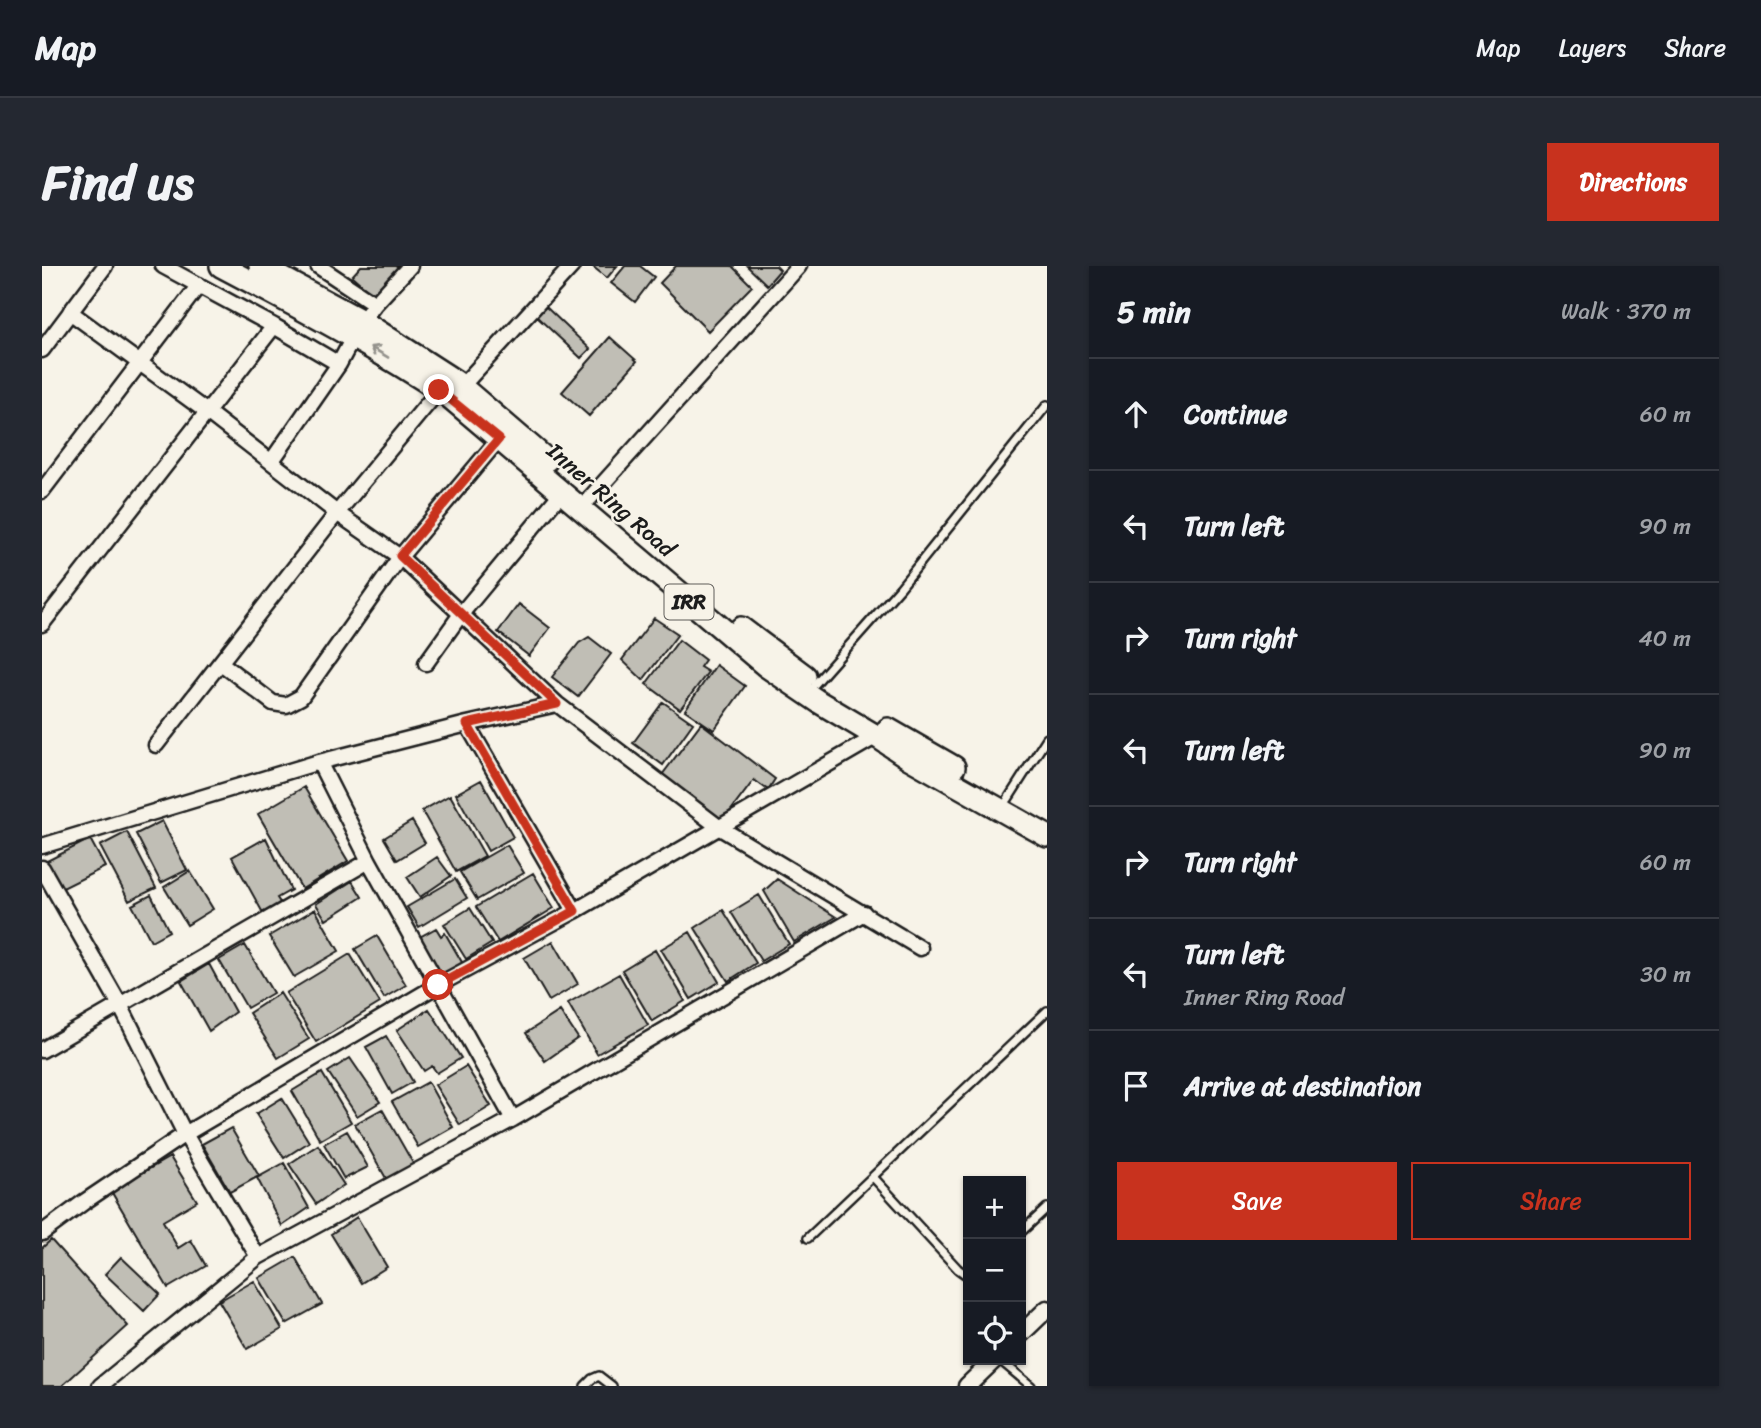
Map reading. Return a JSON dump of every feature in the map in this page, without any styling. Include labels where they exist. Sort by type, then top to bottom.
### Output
[{"type":"main road","name":"IRR","points":[[221,266],[357,329]]},
{"type":"main road","name":"IRR","points":[[260,266],[357,329]]},
{"type":"main road","name":"Inner Ring Road","points":[[357,329],[461,387],[744,630],[883,733],[909,758],[1047,836]]},
{"type":"main road","name":"Inner Ring Road","points":[[357,329],[499,439],[759,660],[819,702],[1047,820]]},
{"type":"street","points":[[42,350],[105,266]]},
{"type":"street","points":[[163,266],[339,364]]},
{"type":"street","points":[[318,266],[375,304]]},
{"type":"street","points":[[271,462],[339,364],[357,329],[375,304],[410,266]]},
{"type":"street","points":[[461,387],[572,266]]},
{"type":"street","points":[[590,498],[799,266]]},
{"type":"street","points":[[42,491],[199,285]]},
{"type":"street","points":[[70,312],[207,412],[337,513],[400,556],[557,704],[720,828],[920,947]]},
{"type":"street","points":[[42,624],[274,326]]},
{"type":"street","points":[[156,744],[337,513],[439,390]]},
{"type":"street","points":[[221,663],[273,703],[286,705],[301,697],[400,556],[499,439]]},
{"type":"street","points":[[426,663],[461,614],[562,492]]},
{"type":"street","points":[[42,846],[319,762],[557,704]]},
{"type":"street","points":[[467,724],[575,911]]},
{"type":"street","points":[[42,1233],[185,1134],[438,985],[575,911],[883,733]]},
{"type":"street","points":[[319,762],[369,861],[513,1119]]},
{"type":"street","points":[[42,1050],[369,861]]},
{"type":"street","points":[[42,868],[120,1005],[185,1134],[258,1257]]},
{"type":"street","points":[[100,1386],[258,1257],[513,1119],[864,913]]},
{"type":"street","points":[[1026,1329],[1047,1309]]},
{"type":"street","points":[[967,1386],[989,1365]]},
{"type":"lane","points":[[815,684],[900,588],[1047,405]]},
{"type":"lane","points":[[1008,799],[1047,738]]},
{"type":"lane","points":[[808,1238],[1047,1011]]},
{"type":"lane","points":[[873,1177],[963,1273]]},
{"type":"lane","points":[[1026,1227],[1047,1208]]},
{"type":"lane","points":[[1006,1365],[1031,1386]]},
{"type":"lane","points":[[584,1386],[599,1376],[612,1386]]},
{"type":"building","points":[[361,266],[405,266],[377,298],[352,276]]},
{"type":"building","points":[[592,266],[617,266],[607,278]]},
{"type":"building","points":[[625,266],[640,266],[654,277],[635,302],[611,283]]},
{"type":"building","points":[[676,266],[732,266],[752,286],[708,331],[660,283]]},
{"type":"building","points":[[747,266],[776,266],[780,270],[767,285]]},
{"type":"building","points":[[545,306],[590,349],[581,358],[536,316]]},
{"type":"building","points":[[610,337],[637,361],[589,416],[562,392]]},
{"type":"building","points":[[519,604],[550,628],[529,656],[498,632]]},
{"type":"building","points":[[654,618],[678,634],[643,680],[622,660]]},
{"type":"building","points":[[589,637],[611,654],[578,697],[552,677],[579,643]]},
{"type":"building","points":[[679,640],[705,660],[700,667],[708,672],[680,709],[646,684]]},
{"type":"building","points":[[716,665],[745,686],[714,730],[685,710]]},
{"type":"building","points":[[663,702],[693,723],[663,765],[633,743]]},
{"type":"building","points":[[701,723],[775,779],[768,790],[754,780],[723,821],[662,775]]},
{"type":"building","points":[[481,780],[513,837],[488,851],[456,794]]},
{"type":"building","points":[[304,787],[348,861],[302,889],[258,814]]},
{"type":"building","points":[[450,795],[485,856],[456,872],[422,811]]},
{"type":"building","points":[[162,821],[187,870],[161,883],[136,834]]},
{"type":"building","points":[[412,821],[425,843],[397,860],[384,838]]},
{"type":"building","points":[[127,832],[156,888],[129,901],[100,846]]},
{"type":"building","points":[[266,838],[291,890],[277,898],[281,904],[263,913],[232,857]]},
{"type":"building","points":[[90,839],[105,867],[61,889],[47,861]]},
{"type":"building","points":[[507,845],[524,873],[477,900],[460,872]]},
{"type":"building","points":[[437,857],[451,876],[420,897],[407,877]]},
{"type":"building","points":[[190,871],[213,909],[187,925],[164,887]]},
{"type":"building","points":[[533,873],[554,908],[498,942],[476,907]]},
{"type":"building","points":[[455,879],[467,898],[419,927],[407,907]]},
{"type":"building","points":[[777,879],[836,917],[794,942],[764,891]]},
{"type":"building","points":[[352,881],[362,897],[326,920],[316,904]]},
{"type":"building","points":[[151,895],[169,931],[151,941],[132,905]]},
{"type":"building","points":[[759,895],[789,944],[761,961],[731,912]]},
{"type":"building","points":[[470,908],[492,943],[466,959],[444,924]]},
{"type":"building","points":[[315,909],[339,951],[294,977],[269,936]]},
{"type":"building","points":[[723,910],[756,963],[728,981],[695,928]]},
{"type":"building","points":[[436,928],[441,936],[445,933],[463,964],[441,977],[418,938]]},
{"type":"building","points":[[690,932],[719,982],[691,999],[661,949]]},
{"type":"building","points":[[377,936],[406,985],[384,998],[355,949]]},
{"type":"building","points":[[553,941],[578,984],[549,1001],[524,958]]},
{"type":"building","points":[[245,945],[273,993],[247,1008],[219,960]]},
{"type":"building","points":[[655,950],[685,1001],[652,1021],[622,970]]},
{"type":"building","points":[[350,954],[380,1003],[316,1042],[286,993]]},
{"type":"building","points":[[209,964],[235,1012],[209,1031],[181,981]]},
{"type":"building","points":[[619,974],[648,1025],[597,1054],[568,1003]]},
{"type":"building","points":[[280,993],[309,1039],[278,1058],[249,1013]]},
{"type":"building","points":[[429,1009],[461,1058],[437,1073],[432,1066],[424,1071],[397,1030]]},
{"type":"building","points":[[560,1011],[578,1038],[545,1061],[526,1033]]},
{"type":"building","points":[[386,1036],[413,1082],[392,1094],[366,1047]]},
{"type":"building","points":[[350,1058],[380,1102],[357,1116],[328,1072]]},
{"type":"building","points":[[466,1066],[491,1106],[460,1125],[435,1085]]},
{"type":"building","points":[[322,1073],[351,1122],[320,1140],[292,1091]]},
{"type":"building","points":[[428,1082],[453,1127],[418,1147],[392,1102]]},
{"type":"building","points":[[282,1098],[309,1142],[284,1158],[256,1114]]},
{"type":"building","points":[[382,1109],[414,1165],[387,1180],[355,1124]]},
{"type":"building","points":[[231,1128],[259,1176],[230,1192],[202,1144]]},
{"type":"building","points":[[347,1131],[368,1167],[344,1179],[324,1144]]},
{"type":"building","points":[[318,1145],[344,1185],[316,1204],[289,1164]]},
{"type":"building","points":[[170,1157],[197,1201],[163,1221],[178,1248],[191,1240],[206,1266],[168,1288],[111,1191]]},
{"type":"building","points":[[284,1163],[309,1208],[282,1226],[257,1178]]},
{"type":"building","points":[[357,1217],[387,1267],[361,1283],[331,1234]]},
{"type":"building","points":[[51,1240],[128,1326],[62,1386],[42,1386],[42,1248]]},
{"type":"building","points":[[121,1257],[160,1294],[144,1311],[105,1274]]},
{"type":"building","points":[[295,1257],[322,1304],[286,1324],[259,1278]]},
{"type":"building","points":[[254,1281],[282,1329],[247,1349],[219,1301]]},
{"type":"route","points":[[438,985],[575,911],[467,724],[557,704],[400,556],[499,439],[439,390]]}]
